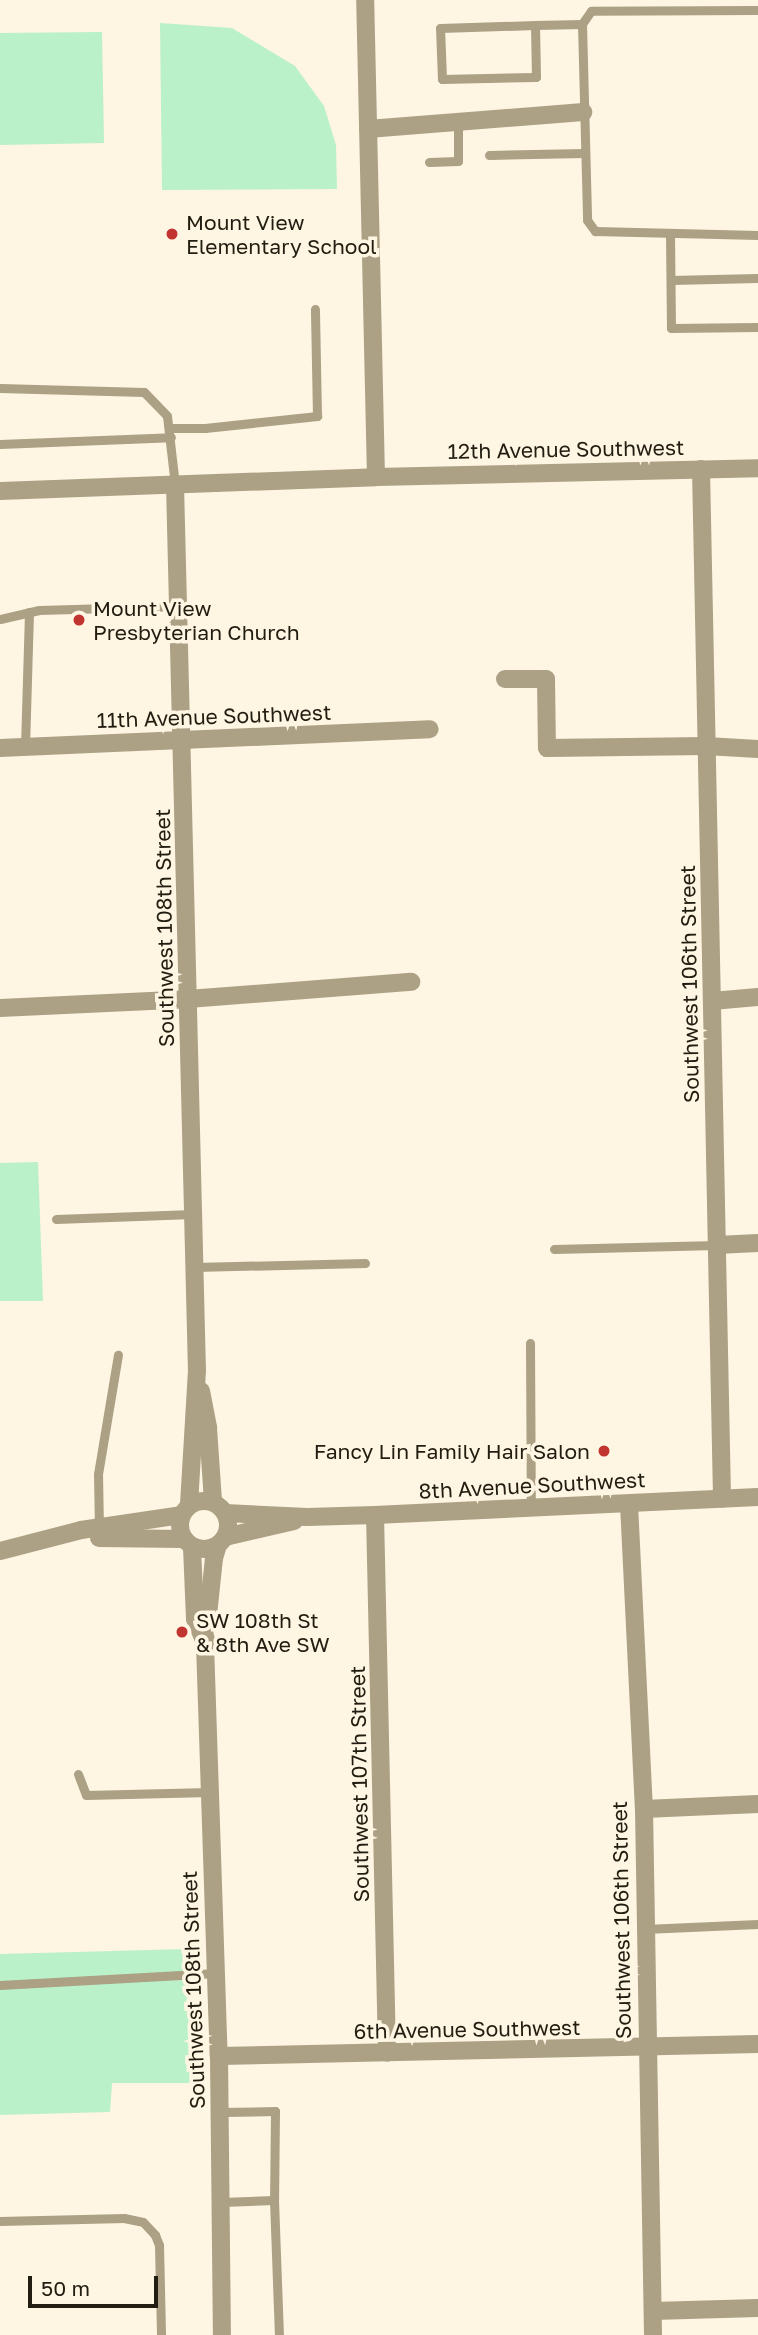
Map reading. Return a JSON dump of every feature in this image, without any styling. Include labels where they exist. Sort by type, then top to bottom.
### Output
[{"type":"street","points":[[365,0],[376,477]]},
{"type":"street","points":[[368,129],[583,112]]},
{"type":"street","name":"12th Avenue Southwest","points":[[0,491],[376,477],[758,468]]},
{"type":"street","name":"Southwest 106th Street","points":[[702,469],[722,1499]]},
{"type":"street","name":"Southwest 108th Street","points":[[175,485],[197,1370],[185,1510]]},
{"type":"street","points":[[505,679],[546,679],[547,748],[706,746],[758,749]]},
{"type":"street","name":"11th Avenue Southwest","points":[[0,748],[430,729]]},
{"type":"street","points":[[0,1008],[188,999],[411,982]]},
{"type":"street","points":[[712,1001],[758,997]]},
{"type":"street","points":[[717,1245],[758,1243]]},
{"type":"street","name":"Southwest 108th Street","points":[[197,1370],[219,1508]]},
{"type":"street","name":"8th Avenue Southwest","points":[[99,1533],[185,1510],[200,1501],[219,1508],[307,1517],[758,1497]]},
{"type":"street","name":"Southwest 106th Street","points":[[629,1504],[644,1810],[653,2335]]},
{"type":"street","points":[[219,1508],[228,1525],[222,1541]]},
{"type":"street","points":[[185,1510],[179,1528],[187,1543]]},
{"type":"street","name":"Southwest 107th Street","points":[[375,1515],[387,2053]]},
{"type":"street","name":"8th Avenue Southwest","points":[[0,1550],[64,1534],[99,1533],[187,1543],[205,1550],[222,1541],[307,1517]]},
{"type":"street","name":"Southwest 108th Street","points":[[222,1541],[205,1644],[217,1973],[222,2335]]},
{"type":"street","name":"Southwest 108th Street","points":[[187,1543],[195,1619],[205,1644]]},
{"type":"street","points":[[644,1810],[758,1804]]},
{"type":"street","name":"6th Avenue Southwest","points":[[219,2056],[646,2049],[758,2044]]},
{"type":"street","points":[[653,2311],[758,2308]]},
{"type":"lane","points":[[758,10],[591,10],[582,24],[587,220],[595,231],[758,235]]},
{"type":"lane","points":[[535,25],[536,77],[442,79],[440,28],[535,25],[582,24]]},
{"type":"lane","points":[[429,162],[458,161],[458,121]]},
{"type":"lane","points":[[489,155],[585,153]]},
{"type":"lane","points":[[670,234],[671,328],[758,327]]},
{"type":"lane","points":[[671,280],[758,278]]},
{"type":"lane","points":[[0,444],[170,433],[317,416],[315,309]]},
{"type":"lane","points":[[0,388],[144,392],[167,416],[175,485]]},
{"type":"lane","points":[[0,619],[30,612],[179,606]]},
{"type":"lane","points":[[24,747],[30,612]]},
{"type":"lane","points":[[56,1219],[193,1214]]},
{"type":"lane","points":[[554,1250],[717,1245]]},
{"type":"lane","points":[[194,1268],[365,1263]]},
{"type":"lane","points":[[530,1343],[531,1508]]},
{"type":"lane","points":[[99,1533],[97,1474],[118,1355]]},
{"type":"lane","points":[[78,1774],[86,1795],[210,1792]]},
{"type":"lane","points":[[645,1928],[758,1924]]},
{"type":"lane","points":[[0,1985],[217,1973]]},
{"type":"lane","points":[[220,2112],[275,2111],[274,2200],[279,2335]]},
{"type":"lane","points":[[221,2202],[274,2200]]},
{"type":"lane","points":[[0,2221],[124,2218],[143,2222],[159,2245],[160,2335]]},
{"type":"green space","points":[[160,23],[232,28],[295,66],[324,106],[336,145],[337,189],[162,190]]},
{"type":"green space","points":[[102,32],[104,143],[0,145],[0,33]]},
{"type":"green space","points":[[38,1162],[43,1301],[0,1301],[0,1163]]},
{"type":"green space","points":[[187,1949],[190,2083],[112,2083],[110,2112],[0,2115],[0,1954]]},
{"type":"place","name":"Mount View Elementary School","points":[[172,234]]},
{"type":"place","name":"Mount View Presbyterian Church","points":[[79,620]]},
{"type":"place","name":"Fancy Lin Family Hair Salon","points":[[604,1451]]},
{"type":"place","name":"SW 108th St & 8th Ave SW","points":[[182,1632]]}]
